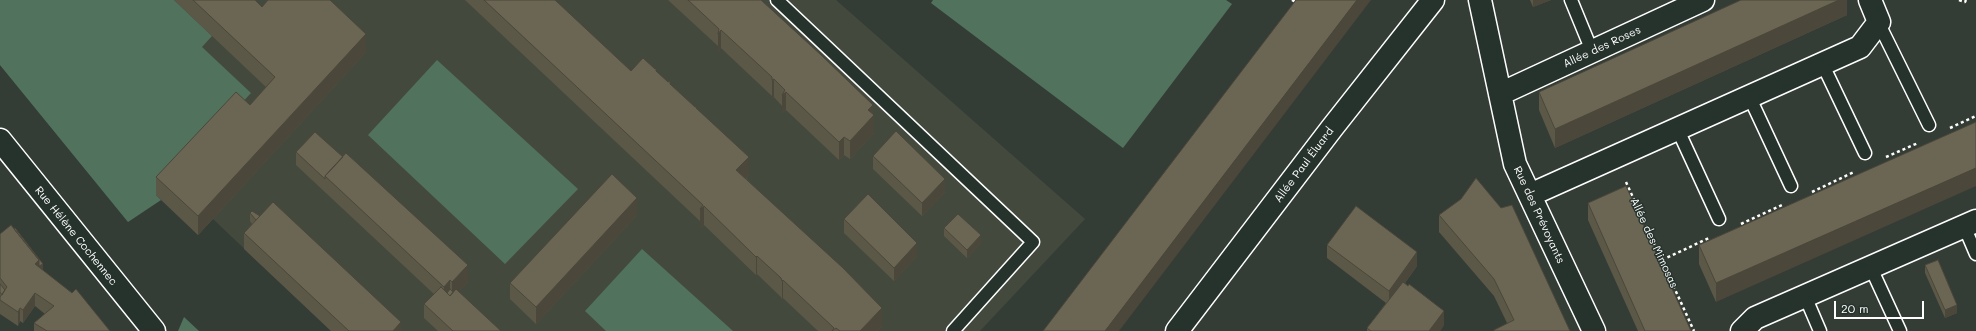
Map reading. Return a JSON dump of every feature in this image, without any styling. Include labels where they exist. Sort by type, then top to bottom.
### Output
[{"type":"street","name":"Allée Paul Éluard","points":[[1177,331],[1337,122],[1434,0]]},
{"type":"street","name":"Rue des Prévoyants","points":[[1480,0],[1514,164],[1594,331]]},
{"type":"street","name":"Allée des Roses","points":[[1500,94],[1703,0]]},
{"type":"street","points":[[1530,195],[1614,156],[1860,47],[1879,24],[1870,0]]},
{"type":"street","name":"Rue Hélène Cochennec","points":[[0,140],[154,331]]},
{"type":"street","points":[[1742,331],[1754,318],[1970,224]]},
{"type":"lane","points":[[777,0],[1033,242],[953,331]]},
{"type":"lane","points":[[1571,0],[1592,51]]},
{"type":"lane","points":[[1879,24],[1929,125]]},
{"type":"lane","points":[[1822,63],[1865,152]]},
{"type":"lane","points":[[1749,96],[1791,186]]},
{"type":"lane","points":[[1677,128],[1719,219]]},
{"type":"lane","points":[[1970,224],[1976,254]]},
{"type":"lane","points":[[1871,268],[1900,331]]},
{"type":"lane","points":[[1805,296],[1820,331]]},
{"type":"path","points":[[1292,0],[1297,4],[1299,0]]},
{"type":"path","points":[[1959,0],[1965,2],[1966,0]]},
{"type":"path","points":[[1948,130],[1976,116]]},
{"type":"path","points":[[1883,159],[1919,142]]},
{"type":"path","name":"Allée des Mimosas","points":[[1614,156],[1694,331]]},
{"type":"path","points":[[1805,195],[1855,172]]},
{"type":"path","points":[[1733,227],[1783,204]]},
{"type":"path","points":[[1662,260],[1712,237]]},
{"type":"shaded area","points":[[0,0],[836,0],[1085,219],[980,331],[331,331],[213,219],[198,235],[161,200],[128,222],[0,65]]},
{"type":"green space","points":[[0,0],[174,0],[212,36],[202,47],[251,93],[156,195],[161,200],[128,222],[0,65]]},
{"type":"green space","points":[[933,0],[1226,0],[1232,4],[1123,148],[931,3]]},
{"type":"green space","points":[[437,60],[578,189],[505,264],[368,135]]},
{"type":"green space","points":[[642,249],[733,331],[606,331],[585,311]]},
{"type":"green space","points":[[184,317],[199,331],[178,331]]},
{"type":"building","points":[[193,0],[255,0],[262,7],[268,0],[330,0],[366,34],[198,216],[156,177],[236,92],[250,105],[275,77]]},
{"type":"building","points":[[484,0],[555,0],[631,71],[643,58],[655,69],[656,68],[656,71],[668,82],[670,81],[670,84],[695,107],[696,106],[696,108],[749,157],[736,170],[843,268],[882,308],[860,331],[840,331],[836,328],[832,331],[834,328],[757,256],[756,257],[704,206],[700,209],[703,205]]},
{"type":"building","points":[[688,0],[761,0],[873,105],[868,110],[874,115],[850,141],[844,137],[839,142],[786,92],[782,95],[785,90],[774,79],[772,80],[772,77],[721,30],[718,34],[719,29]]},
{"type":"building","points":[[1296,0],[1357,0],[1105,331],[1043,331]]},
{"type":"building","points":[[1741,0],[1839,0],[1555,129],[1539,92]]},
{"type":"building","points":[[1976,122],[1976,168],[1716,283],[1699,245]]},
{"type":"building","points":[[896,131],[945,179],[922,203],[873,156]]},
{"type":"building","points":[[315,132],[343,157],[325,176],[325,179],[296,152]]},
{"type":"building","points":[[346,153],[468,265],[452,282],[450,280],[444,287],[325,176]]},
{"type":"building","points":[[612,174],[637,198],[536,307],[510,283]]},
{"type":"building","points":[[1476,178],[1501,208],[1512,205],[1570,331],[1494,331],[1514,320],[1494,279],[1439,215],[1461,199]]},
{"type":"building","points":[[1626,186],[1691,331],[1645,331],[1588,203]]},
{"type":"building","points":[[868,194],[917,243],[894,268],[844,219]]},
{"type":"building","points":[[273,202],[401,322],[393,331],[349,331],[244,233]]},
{"type":"building","points":[[1356,206],[1417,252],[1389,291],[1327,245]]},
{"type":"building","points":[[252,211],[260,216],[256,220],[250,213]]},
{"type":"building","points":[[958,214],[981,235],[967,250],[944,228]]},
{"type":"building","points":[[11,225],[39,260],[35,264],[72,293],[76,289],[110,331],[47,331],[34,323],[54,306],[35,293],[23,310],[20,308],[18,312],[0,300],[0,297],[7,287],[0,278],[0,234]]},
{"type":"building","points":[[15,228],[43,264],[39,266],[39,260],[14,229]]},
{"type":"building","points":[[1938,260],[1957,305],[1945,310],[1925,265]]},
{"type":"building","points":[[1403,282],[1408,286],[1409,284],[1444,311],[1429,331],[1371,331],[1367,328]]},
{"type":"building","points":[[0,284],[5,290],[2,295],[0,292]]},
{"type":"building","points":[[441,287],[450,296],[456,289],[501,331],[453,331],[424,304]]},
{"type":"building","points":[[450,289],[453,292],[450,296],[447,293]]}]
